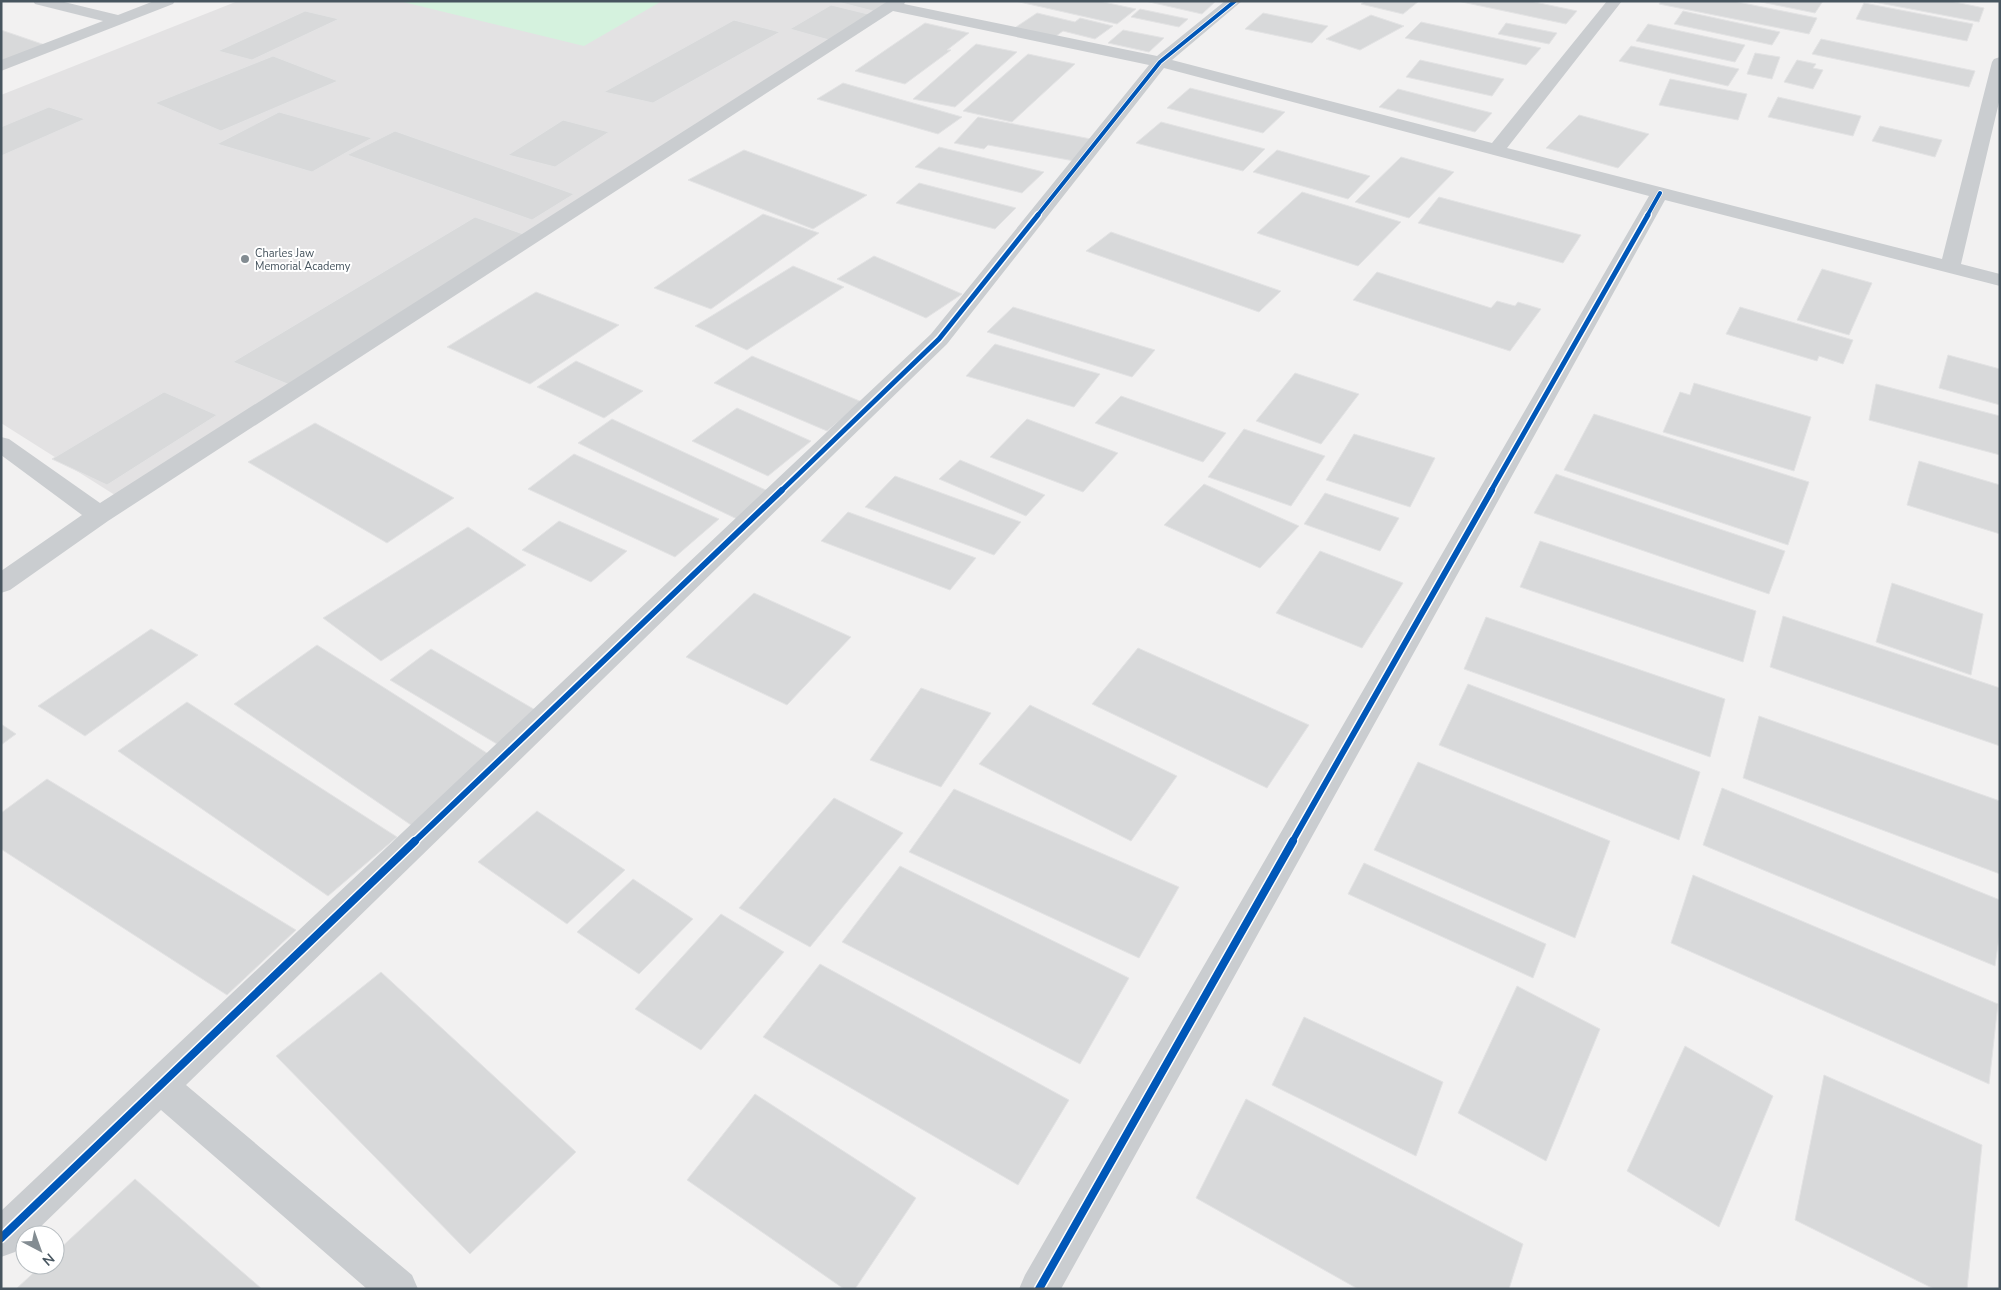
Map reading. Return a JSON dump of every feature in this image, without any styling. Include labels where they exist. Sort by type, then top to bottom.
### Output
[{"type":"street","points":[[40,1],[118,20]]},
{"type":"street","points":[[1,66],[168,1]]},
{"type":"street","points":[[1,1238],[939,339],[1160,62],[1235,1]]},
{"type":"street","points":[[1496,150],[1615,1]]},
{"type":"street","points":[[1,584],[99,515],[894,4],[1160,62],[2000,280]]},
{"type":"street","points":[[1950,268],[2000,62]]},
{"type":"street","points":[[1039,1289],[1660,193]]},
{"type":"street","points":[[1,444],[99,515]]},
{"type":"street","points":[[160,1086],[398,1289]]},
{"type":"shaded area","name":"Charles Jaw Memorial Academy","points":[[238,1],[889,1],[118,497],[1,423],[1,95]]},
{"type":"green space","points":[[399,1],[662,1],[584,46]]},
{"type":"building","points":[[834,1],[894,1],[877,12]]},
{"type":"building","points":[[1015,1],[1099,1],[1136,9],[1117,24]]},
{"type":"building","points":[[1145,1],[1216,1],[1202,14]]},
{"type":"building","points":[[1365,1],[1419,1],[1403,14],[1361,4]]},
{"type":"building","points":[[1457,1],[1530,1],[1577,11],[1566,24]]},
{"type":"building","points":[[1661,1],[1733,1],[1817,18],[1809,34],[1659,4]]},
{"type":"building","points":[[1756,1],[1823,1],[1815,13]]},
{"type":"building","points":[[1950,1],[1984,8],[1979,22],[1874,2]]},
{"type":"building","points":[[1864,3],[1973,24],[1967,41],[1856,19]]},
{"type":"building","points":[[831,5],[872,15],[829,40],[790,29]]},
{"type":"building","points":[[1140,9],[1188,19],[1179,27],[1131,17]]},
{"type":"building","points":[[305,11],[339,19],[252,60],[218,51]]},
{"type":"building","points":[[1683,11],[1780,32],[1772,45],[1674,24]]},
{"type":"building","points":[[1037,13],[1075,22],[1080,18],[1113,26],[1095,39],[1063,31],[1052,39],[1013,29]]},
{"type":"building","points":[[1263,13],[1328,26],[1312,43],[1245,29]]},
{"type":"building","points":[[1371,15],[1404,26],[1360,50],[1326,39]]},
{"type":"building","points":[[734,20],[780,32],[653,103],[604,92]]},
{"type":"building","points":[[1421,22],[1541,48],[1526,65],[1405,38]]},
{"type":"building","points":[[925,23],[969,33],[947,50],[951,50],[905,84],[855,71]]},
{"type":"building","points":[[1506,23],[1557,33],[1549,44],[1498,34]]},
{"type":"building","points":[[1648,24],[1745,45],[1735,62],[1636,41]]},
{"type":"building","points":[[1,30],[45,45],[1,61]]},
{"type":"building","points":[[1123,30],[1164,38],[1149,52],[1108,43]]},
{"type":"building","points":[[1821,39],[1975,71],[1969,87],[1812,54]]},
{"type":"building","points":[[976,44],[1017,52],[955,107],[913,99]]},
{"type":"building","points":[[1631,46],[1739,69],[1728,86],[1619,61]]},
{"type":"building","points":[[1755,53],[1780,57],[1772,79],[1747,74]]},
{"type":"building","points":[[1028,54],[1075,64],[1012,122],[963,111]]},
{"type":"building","points":[[273,56],[338,81],[221,131],[155,103]]},
{"type":"building","points":[[1420,60],[1504,79],[1492,96],[1406,77]]},
{"type":"building","points":[[1797,60],[1816,64],[1813,68],[1823,70],[1813,89],[1784,82]]},
{"type":"building","points":[[1670,79],[1747,94],[1738,120],[1659,105]]},
{"type":"building","points":[[843,83],[962,117],[938,134],[817,99]]},
{"type":"building","points":[[1190,88],[1285,112],[1263,133],[1167,108]]},
{"type":"building","points":[[1398,89],[1492,113],[1475,132],[1379,107]]},
{"type":"building","points":[[1778,97],[1861,116],[1853,136],[1768,117]]},
{"type":"building","points":[[49,107],[85,119],[1,156],[1,127]]},
{"type":"building","points":[[279,112],[372,138],[312,172],[217,144]]},
{"type":"building","points":[[1579,115],[1649,134],[1618,168],[1546,148]]},
{"type":"building","points":[[978,117],[1091,139],[1074,161],[988,145],[984,149],[954,143]]},
{"type":"building","points":[[563,120],[609,132],[555,167],[508,155]]},
{"type":"building","points":[[1161,122],[1265,149],[1243,171],[1136,143]]},
{"type":"building","points":[[1880,126],[1942,140],[1935,157],[1872,141]]},
{"type":"building","points":[[395,131],[574,194],[532,220],[347,155]]},
{"type":"building","points":[[939,147],[1044,172],[1022,193],[915,167]]},
{"type":"building","points":[[744,150],[867,195],[813,229],[688,180]]},
{"type":"building","points":[[1277,150],[1370,176],[1348,199],[1253,172]]},
{"type":"building","points":[[1401,157],[1454,172],[1409,218],[1355,202]]},
{"type":"building","points":[[919,183],[1016,208],[995,229],[896,203]]},
{"type":"building","points":[[1302,192],[1401,222],[1358,266],[1257,233]]},
{"type":"building","points":[[1439,197],[1581,235],[1563,263],[1418,223]]},
{"type":"building","points":[[763,214],[819,233],[711,309],[654,288]]},
{"type":"building","points":[[475,217],[526,235],[290,385],[233,362]]},
{"type":"building","points":[[1111,232],[1281,291],[1259,312],[1086,251]]},
{"type":"building","points":[[874,256],[962,294],[926,318],[837,279]]},
{"type":"building","points":[[793,266],[844,287],[747,350],[695,326]]},
{"type":"building","points":[[1822,269],[1872,283],[1849,335],[1797,320]]},
{"type":"building","points":[[1377,272],[1491,308],[1497,301],[1515,306],[1518,302],[1541,309],[1510,351],[1353,300]]},
{"type":"building","points":[[536,292],[619,325],[530,384],[447,347]]},
{"type":"building","points":[[1013,307],[1155,350],[1132,377],[987,332]]},
{"type":"building","points":[[1740,307],[1853,340],[1843,364],[1819,356],[1817,361],[1726,334]]},
{"type":"building","points":[[995,344],[1100,374],[1074,407],[966,376]]},
{"type":"building","points":[[1948,355],[2000,369],[2000,405],[1939,388]]},
{"type":"building","points":[[752,356],[862,402],[827,431],[714,383]]},
{"type":"building","points":[[576,361],[643,391],[604,418],[537,387]]},
{"type":"building","points":[[1295,373],[1359,394],[1321,444],[1256,421]]},
{"type":"building","points":[[1694,383],[1811,417],[1794,471],[1663,432],[1680,392],[1690,395]]},
{"type":"building","points":[[1876,384],[2000,416],[2000,455],[1869,420]]},
{"type":"building","points":[[164,392],[217,415],[107,485],[52,459]]},
{"type":"building","points":[[1121,396],[1226,433],[1203,462],[1095,423]]},
{"type":"building","points":[[737,408],[811,441],[768,476],[692,441]]},
{"type":"building","points":[[1594,414],[1809,482],[1788,545],[1564,470]]},
{"type":"building","points":[[612,419],[770,492],[737,519],[578,443]]},
{"type":"building","points":[[1027,419],[1118,453],[1083,492],[990,457]]},
{"type":"building","points":[[315,423],[454,498],[387,543],[248,462]]},
{"type":"building","points":[[1244,429],[1325,456],[1291,506],[1208,477]]},
{"type":"building","points":[[1354,434],[1435,458],[1410,507],[1326,480]]},
{"type":"building","points":[[574,454],[719,519],[675,557],[528,489]]},
{"type":"building","points":[[960,460],[1045,495],[1026,516],[939,479]]},
{"type":"building","points":[[1919,461],[2000,485],[2000,534],[1907,505]]},
{"type":"building","points":[[1556,474],[1785,551],[1769,594],[1534,513]]},
{"type":"building","points":[[895,476],[1021,522],[994,555],[865,507]]},
{"type":"building","points":[[1204,484],[1299,526],[1260,568],[1164,525]]},
{"type":"building","points":[[1325,493],[1399,518],[1380,551],[1304,524]]},
{"type":"building","points":[[848,512],[976,558],[950,590],[821,541]]},
{"type":"building","points":[[559,521],[627,551],[591,582],[522,550]]},
{"type":"building","points":[[468,527],[526,565],[381,661],[323,618]]},
{"type":"building","points":[[1540,541],[1756,611],[1743,662],[1520,587]]},
{"type":"building","points":[[1320,551],[1403,583],[1362,648],[1276,613]]},
{"type":"building","points":[[1892,583],[1983,614],[1971,675],[1876,642]]},
{"type":"building","points":[[754,593],[851,637],[787,705],[686,657]]},
{"type":"building","points":[[1783,616],[2000,688],[2000,746],[1770,667]]},
{"type":"building","points":[[1486,617],[1725,699],[1710,757],[1464,669]]},
{"type":"building","points":[[151,629],[198,655],[85,736],[38,706]]},
{"type":"building","points":[[317,645],[493,757],[411,825],[234,704]]},
{"type":"building","points":[[1138,648],[1309,725],[1267,788],[1092,704]]},
{"type":"building","points":[[431,649],[537,711],[497,744],[390,680]]},
{"type":"building","points":[[1468,684],[1700,772],[1679,840],[1439,745]]},
{"type":"building","points":[[921,688],[991,713],[941,787],[870,760]]},
{"type":"building","points":[[187,702],[397,837],[328,896],[118,751]]},
{"type":"building","points":[[1030,705],[1177,776],[1131,841],[979,764]]},
{"type":"building","points":[[1759,716],[2000,801],[2000,874],[1743,778]]},
{"type":"building","points":[[1,724],[16,734],[1,745]]},
{"type":"building","points":[[1418,762],[1610,841],[1575,938],[1374,850]]},
{"type":"building","points":[[47,779],[296,930],[227,995],[1,849],[1,813]]},
{"type":"building","points":[[1722,788],[2000,900],[2000,931],[1995,966],[1703,845]]},
{"type":"building","points":[[954,789],[1179,887],[1139,958],[909,852]]},
{"type":"building","points":[[834,798],[903,833],[810,947],[739,908]]},
{"type":"building","points":[[537,811],[625,870],[567,924],[478,862]]},
{"type":"building","points":[[1364,863],[1546,944],[1533,978],[1348,894]]},
{"type":"building","points":[[900,866],[1129,978],[1080,1064],[842,942]]},
{"type":"building","points":[[1693,875],[1998,1004],[1989,1084],[1671,943]]},
{"type":"building","points":[[633,879],[693,919],[639,974],[577,932]]},
{"type":"building","points":[[721,914],[784,952],[701,1050],[635,1009]]},
{"type":"building","points":[[820,964],[1069,1100],[1018,1185],[763,1037]]},
{"type":"building","points":[[381,972],[576,1152],[470,1254],[276,1056]]},
{"type":"building","points":[[1517,986],[1600,1029],[1546,1161],[1458,1113]]},
{"type":"building","points":[[1304,1017],[1443,1082],[1416,1156],[1272,1085]]},
{"type":"building","points":[[1685,1046],[1773,1096],[1719,1227],[1627,1171]]},
{"type":"building","points":[[1824,1075],[1982,1145],[1967,1289],[1934,1289],[1795,1220]]},
{"type":"building","points":[[755,1094],[916,1198],[855,1289],[844,1289],[687,1180]]},
{"type":"building","points":[[1246,1099],[1523,1244],[1509,1289],[1358,1289],[1196,1198]]},
{"type":"building","points":[[135,1179],[262,1289],[16,1289],[31,1275],[65,1275],[65,1244]]},
{"type":"cycle path","points":[[1,1238],[939,339],[1160,62],[1235,1]]},
{"type":"cycle path","points":[[1039,1289],[1660,193]]},
{"type":"place","name":"Charles Jaw Memorial Academy","points":[[245,259]]}]
